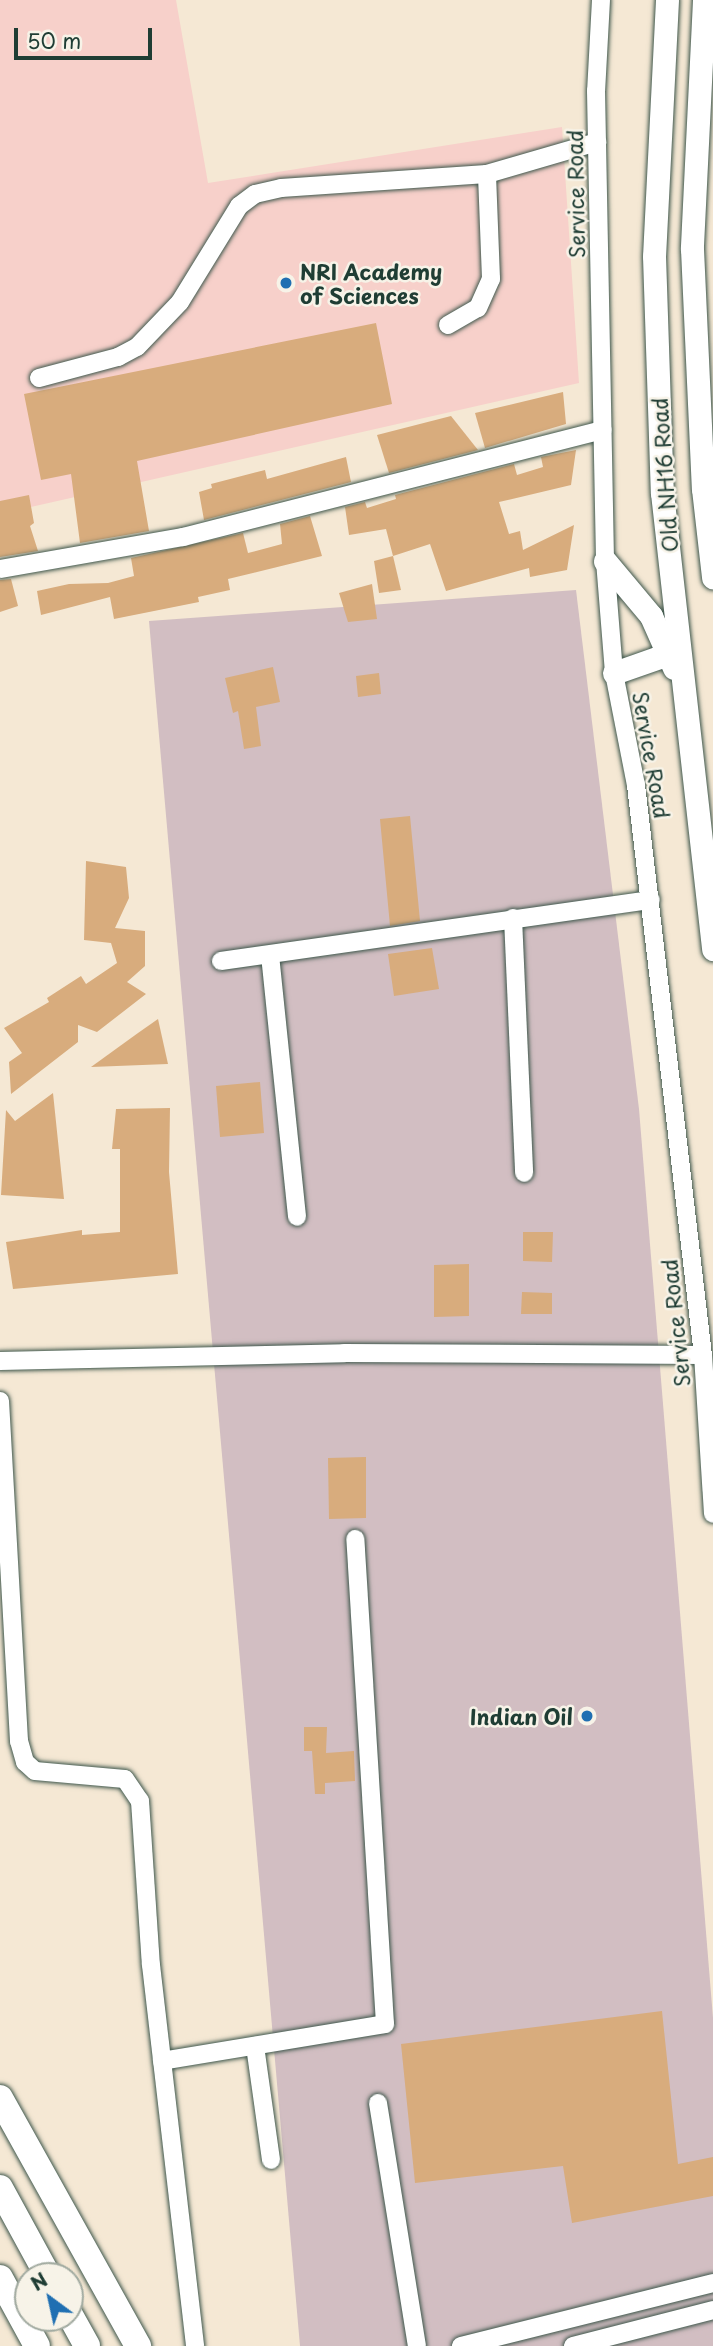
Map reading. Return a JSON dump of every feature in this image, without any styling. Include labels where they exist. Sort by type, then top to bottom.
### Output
[{"type":"highway","points":[[0,2098],[138,2346]]},
{"type":"highway","points":[[0,2188],[40,2262]]},
{"type":"highway","points":[[0,2278],[37,2346]]},
{"type":"main road","name":"Old NH16 Road","points":[[667,0],[654,256],[662,494],[713,949]]},
{"type":"main road","name":"Old NH16 Road","points":[[704,0],[692,249],[703,489],[713,577]]},
{"type":"main road","points":[[604,561],[652,616],[684,691]]},
{"type":"main road","points":[[614,673],[668,654]]},
{"type":"street","name":"Service Road","points":[[601,0],[597,142],[604,561],[614,673],[636,785],[651,900],[703,1355],[713,1514]]},
{"type":"street","points":[[39,378],[118,357],[137,347],[180,302],[239,206],[255,194],[281,188],[487,174],[597,142]]},
{"type":"street","points":[[448,325],[478,307],[491,279],[487,174]]},
{"type":"street","points":[[0,569],[190,536],[603,430]]},
{"type":"street","points":[[221,961],[651,900]]},
{"type":"street","points":[[513,918],[524,1173]]},
{"type":"street","points":[[270,955],[297,1217]]},
{"type":"street","points":[[0,1361],[344,1353],[703,1355]]},
{"type":"street","points":[[0,1401],[19,1741],[26,1762],[35,1771],[125,1779],[135,1787],[140,1801],[162,2061],[195,2346]]},
{"type":"street","points":[[162,2061],[384,2024],[355,1539]]},
{"type":"street","points":[[255,2046],[271,2160]]},
{"type":"street","points":[[378,2103],[417,2346]]},
{"type":"street","points":[[461,2346],[713,2283]]},
{"type":"street","points":[[573,2346],[713,2310]]},
{"type":"shaded area","name":"NRI Academy of Sciences","points":[[0,0],[176,0],[208,183],[562,127],[579,383],[0,514]]},
{"type":"shaded area","points":[[576,590],[639,1109],[713,2018],[713,2346],[300,2346],[149,621]]},
{"type":"building","points":[[376,323],[392,404],[137,461],[149,531],[80,543],[71,474],[41,480],[24,394]]},
{"type":"building","points":[[563,392],[566,424],[485,448],[475,413]]},
{"type":"building","points":[[451,416],[478,450],[389,473],[377,435]]},
{"type":"building","points":[[576,450],[571,485],[499,502],[509,534],[520,531],[523,550],[574,525],[567,570],[530,577],[529,568],[446,591],[430,544],[393,556],[386,529],[349,535],[345,507],[365,502],[367,508],[396,499],[395,495],[514,464],[517,475],[543,467],[541,457]]},
{"type":"building","points":[[346,457],[351,482],[204,520],[199,492],[212,488],[211,484],[265,470],[267,479]]},
{"type":"building","points":[[29,495],[34,523],[30,526],[38,551],[0,557],[0,501]]},
{"type":"building","points":[[310,516],[322,556],[228,579],[230,590],[198,597],[199,602],[114,619],[110,597],[41,615],[37,591],[69,584],[108,583],[134,576],[131,558],[243,533],[248,553],[282,544],[280,524]]},
{"type":"building","points":[[393,556],[401,590],[379,593],[374,561]]},
{"type":"building","points":[[11,579],[18,606],[0,612],[0,580]]},
{"type":"building","points":[[372,584],[377,619],[348,622],[339,593]]},
{"type":"building","points":[[273,667],[280,702],[256,707],[261,746],[244,749],[238,711],[233,713],[225,678]]},
{"type":"building","points":[[379,673],[381,694],[358,697],[356,676]]},
{"type":"building","points":[[410,816],[420,921],[390,926],[380,819]]},
{"type":"building","points":[[86,861],[126,867],[129,898],[115,928],[145,931],[145,966],[127,982],[146,994],[97,1032],[78,1025],[78,1042],[11,1094],[9,1062],[22,1053],[4,1028],[49,1002],[47,998],[81,976],[86,984],[117,963],[111,943],[84,940]]},
{"type":"building","points":[[432,948],[439,989],[394,996],[388,954]]},
{"type":"building","points":[[158,1019],[168,1064],[91,1067],[138,1033]]},
{"type":"building","points":[[260,1082],[264,1133],[220,1137],[216,1086]]},
{"type":"building","points":[[53,1093],[64,1199],[1,1195],[6,1110],[15,1121]]},
{"type":"building","points":[[170,1108],[169,1172],[178,1274],[13,1289],[6,1242],[82,1230],[82,1235],[120,1232],[120,1149],[112,1149],[116,1109]]},
{"type":"building","points":[[523,1232],[553,1232],[552,1262],[523,1261]]},
{"type":"building","points":[[469,1264],[469,1316],[434,1317],[434,1265]]},
{"type":"building","points":[[522,1292],[552,1293],[552,1314],[521,1314]]},
{"type":"building","points":[[366,1457],[366,1518],[329,1519],[328,1458]]},
{"type":"building","points":[[304,1727],[327,1727],[326,1753],[354,1751],[355,1781],[325,1783],[325,1794],[315,1794],[312,1751],[304,1751]]},
{"type":"building","points":[[662,2011],[678,2164],[713,2157],[713,2196],[572,2223],[563,2166],[415,2183],[401,2044]]},
{"type":"place","name":"NRI Academy of Sciences","points":[[286,283]]},
{"type":"place","name":"Indian Oil","points":[[587,1716]]}]
